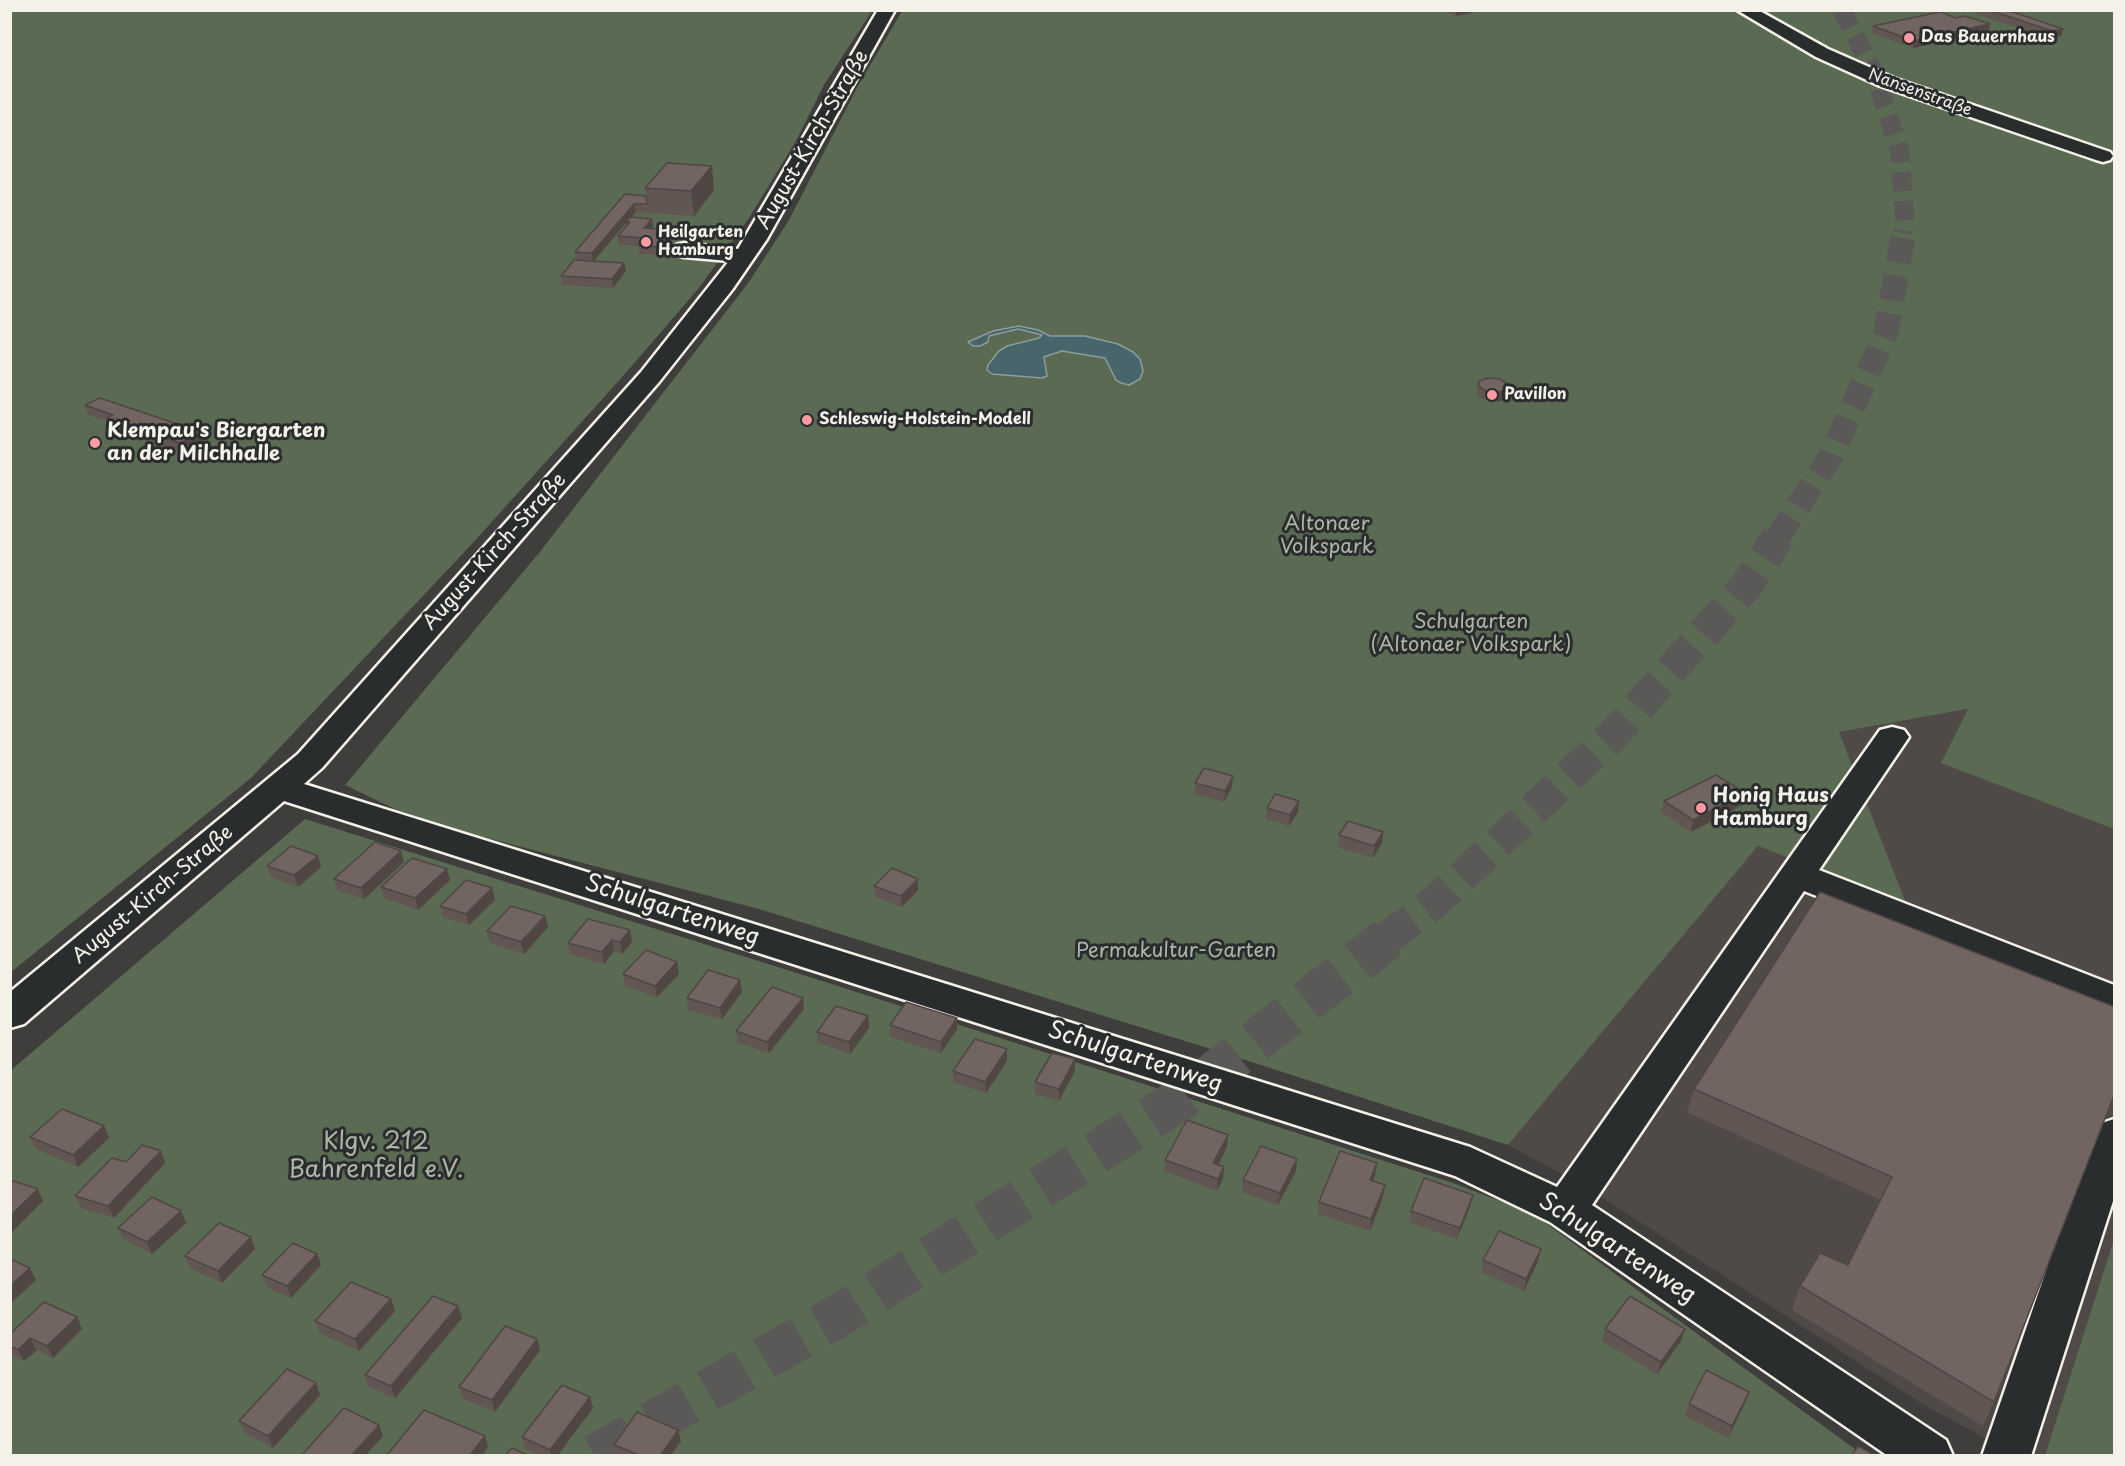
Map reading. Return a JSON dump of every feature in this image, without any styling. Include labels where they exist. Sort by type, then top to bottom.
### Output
[{"type":"street","name":"August-Kirch-Straße","points":[[10,1014],[281,788],[310,761],[650,377],[745,256],[887,10]]},
{"type":"street","name":"Nansenstraße","points":[[1745,10],[1822,53],[1887,82],[2103,156]]},
{"type":"street","points":[[684,250],[745,256]]},
{"type":"street","points":[[1565,1210],[1892,737]]},
{"type":"street","name":"Schulgartenweg","points":[[281,788],[1470,1164],[1565,1210],[1929,1455]]},
{"type":"street","points":[[1797,876],[2115,1000]]},
{"type":"street","points":[[2006,1455],[2115,1135]]},
{"type":"shaded area","points":[[1969,709],[1942,763],[2114,829],[2114,1239],[2045,1455],[2015,1455],[1921,1403],[1584,1186],[1508,1145],[1758,846],[1905,902],[1838,732]]},
{"type":"green space","points":[[11,11],[872,11],[824,85],[796,141],[749,218],[699,288],[623,376],[471,545],[251,778],[11,972]]},
{"type":"green space","name":"Altonaer Volkspark","points":[[902,11],[2114,11],[2114,829],[1941,763],[1968,709],[1839,732],[1906,903],[1758,846],[1508,1145],[1230,1055],[759,909],[472,834],[395,809],[345,785],[539,553],[749,282],[789,220],[858,86]]},
{"type":"green space","name":"Klgv. 212 Bahrenfeld e.V.","points":[[305,819],[816,979],[1450,1182],[1532,1213],[1863,1455],[11,1455],[10,1071]]},
{"type":"green space","points":[[2114,1239],[2114,1455],[2045,1455]]},
{"type":"water","points":[[1019,326],[1038,330],[1050,336],[1085,336],[1118,344],[1133,352],[1140,359],[1143,371],[1140,379],[1129,385],[1121,383],[1116,380],[1105,358],[1062,351],[1044,357],[1047,376],[1042,378],[992,374],[987,370],[988,365],[999,351],[1007,346],[1039,338],[1042,335],[1018,329],[989,336],[988,342],[980,346],[973,346],[968,342],[993,331]]},
{"type":"building","points":[[1989,10],[2007,10],[2063,29],[2052,31]]},
{"type":"building","points":[[1940,12],[1956,18],[1965,16],[1990,24],[1914,41],[1873,26]]},
{"type":"building","points":[[667,163],[712,166],[691,191],[645,188]]},
{"type":"building","points":[[625,194],[646,196],[647,204],[634,204],[592,253],[575,252]]},
{"type":"building","points":[[630,217],[652,219],[644,228],[672,230],[658,247],[638,245],[644,238],[618,236],[630,222],[626,222]]},
{"type":"building","points":[[574,260],[624,263],[612,279],[561,276]]},
{"type":"building","points":[[1488,378],[1500,379],[1508,384],[1507,389],[1499,392],[1486,391],[1478,386],[1479,381]]},
{"type":"building","points":[[100,398],[201,432],[180,443],[106,418],[113,415],[85,405]]},
{"type":"building","points":[[1204,768],[1233,776],[1225,791],[1195,783]]},
{"type":"building","points":[[1716,775],[1745,793],[1693,820],[1664,801]]},
{"type":"building","points":[[1275,794],[1299,801],[1290,815],[1267,808]]},
{"type":"building","points":[[1348,821],[1383,832],[1374,846],[1339,835]]},
{"type":"building","points":[[375,842],[401,851],[361,888],[334,879]]},
{"type":"building","points":[[291,846],[318,856],[294,875],[267,866]]},
{"type":"building","points":[[412,858],[447,869],[415,898],[381,887]]},
{"type":"building","points":[[892,868],[918,879],[901,896],[874,886]]},
{"type":"building","points":[[466,880],[492,888],[466,914],[440,906]]},
{"type":"building","points":[[1820,892],[2115,1007],[2115,1093],[1994,1402],[1800,1286],[1820,1253],[1848,1265],[1892,1177],[1694,1089]]},
{"type":"building","points":[[511,906],[545,916],[521,942],[487,931]]},
{"type":"building","points":[[588,919],[630,930],[620,942],[612,940],[602,952],[568,943]]},
{"type":"building","points":[[646,950],[677,962],[655,986],[623,974]]},
{"type":"building","points":[[708,970],[740,980],[720,1008],[687,998]]},
{"type":"building","points":[[772,987],[803,998],[767,1042],[736,1031]]},
{"type":"building","points":[[906,1002],[957,1018],[941,1042],[890,1025]]},
{"type":"building","points":[[836,1006],[868,1016],[849,1042],[817,1032]]},
{"type":"building","points":[[975,1039],[1007,1049],[985,1082],[953,1071]]},
{"type":"building","points":[[1052,1053],[1075,1059],[1059,1089],[1035,1082]]},
{"type":"building","points":[[62,1109],[104,1126],[73,1155],[30,1137]]},
{"type":"building","points":[[1187,1120],[1228,1135],[1213,1163],[1224,1167],[1218,1179],[1165,1160]]},
{"type":"building","points":[[142,1145],[161,1151],[108,1206],[75,1196],[112,1158],[126,1162]]},
{"type":"building","points":[[1261,1146],[1297,1159],[1280,1193],[1243,1180]]},
{"type":"building","points":[[1340,1151],[1377,1163],[1370,1180],[1385,1185],[1371,1219],[1319,1202]]},
{"type":"building","points":[[1424,1178],[1473,1195],[1460,1228],[1411,1211]]},
{"type":"building","points":[[10,1180],[38,1189],[10,1216]]},
{"type":"building","points":[[152,1197],[181,1211],[147,1242],[118,1228]]},
{"type":"building","points":[[219,1223],[251,1237],[218,1271],[185,1256]]},
{"type":"building","points":[[1499,1231],[1541,1249],[1526,1279],[1483,1260]]},
{"type":"building","points":[[293,1243],[317,1254],[287,1286],[262,1275]]},
{"type":"building","points":[[10,1259],[30,1268],[10,1286]]},
{"type":"building","points":[[351,1282],[391,1299],[355,1339],[315,1321]]},
{"type":"building","points":[[433,1296],[458,1306],[391,1386],[365,1375]]},
{"type":"building","points":[[1630,1296],[1685,1329],[1661,1362],[1605,1329]]},
{"type":"building","points":[[44,1302],[77,1317],[47,1346],[30,1338],[18,1350],[10,1346],[10,1334]]},
{"type":"building","points":[[505,1326],[537,1339],[492,1400],[459,1387]]},
{"type":"building","points":[[287,1369],[316,1383],[268,1436],[239,1421]]},
{"type":"building","points":[[1706,1370],[1749,1392],[1732,1426],[1689,1404]]},
{"type":"building","points":[[562,1385],[590,1397],[550,1450],[522,1437]]},
{"type":"building","points":[[344,1408],[379,1425],[352,1455],[302,1455]]},
{"type":"building","points":[[424,1410],[485,1436],[470,1455],[387,1455]]},
{"type":"building","points":[[637,1412],[678,1430],[661,1455],[639,1455],[614,1445]]},
{"type":"building","points":[[1858,1446],[1874,1455],[1852,1455]]},
{"type":"building","points":[[512,1448],[527,1455],[506,1455]]},
{"type":"tunnel","points":[[1842,10],[1875,75],[1900,152],[1905,223],[1903,233]]},
{"type":"tunnel","points":[[1777,538],[1831,456],[1886,332],[1904,231]]},
{"type":"tunnel","points":[[1386,939],[1436,901],[1612,736],[1747,585],[1778,537]]},
{"type":"tunnel","points":[[595,1456],[833,1319],[1181,1099],[1388,938]]},
{"type":"place","name":"Das Bauernhaus","points":[[1909,38]]},
{"type":"place","name":"Heilgarten Hamburg","points":[[646,242]]},
{"type":"place","name":"Pavillon","points":[[1492,395]]},
{"type":"place","name":"Schleswig-Holstein-Modell","points":[[807,420]]},
{"type":"place","name":"Klempau's Biergarten an der Milchhalle","points":[[95,443]]},
{"type":"place","name":"Honig Haus Hamburg","points":[[1701,808]]},
{"type":"park label","name":"Schulgarten (Altonaer Volkspark)","points":[[1471,634]]},
{"type":"park label","name":"Permakultur-Garten","points":[[1176,951]]}]
